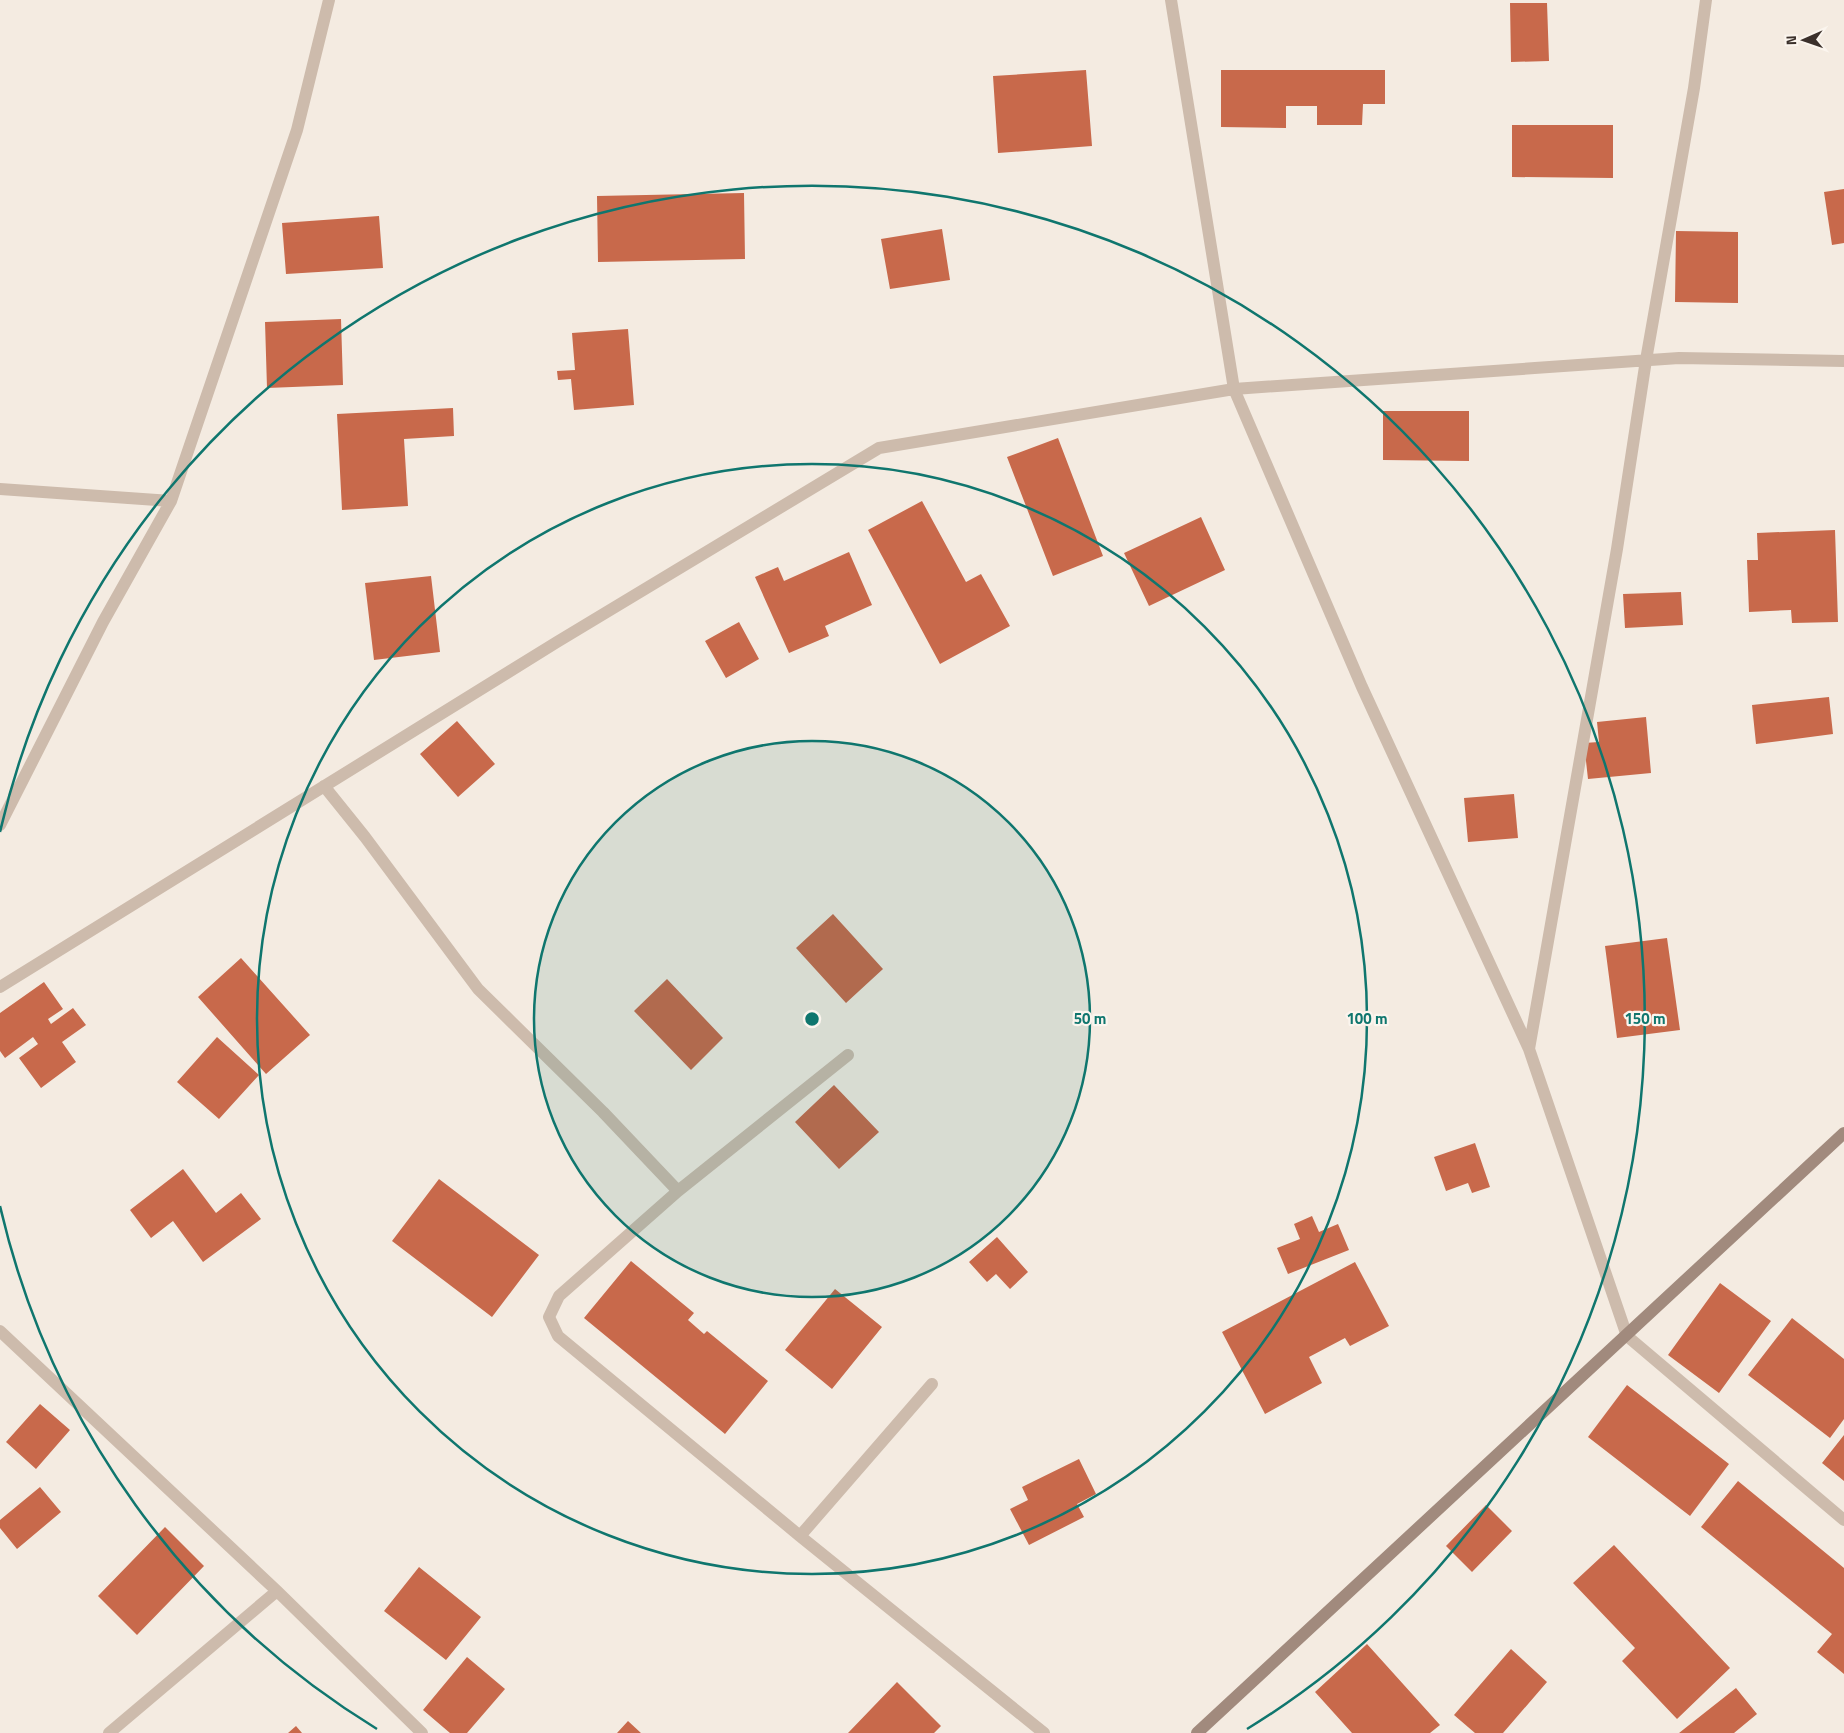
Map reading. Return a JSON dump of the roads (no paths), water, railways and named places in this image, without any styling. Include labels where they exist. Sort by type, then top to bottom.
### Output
[{"type":"main road","points":[[1197,1733],[1844,1133]]},
{"type":"street","points":[[0,826],[103,622],[171,501],[296,130],[329,0]]},
{"type":"street","points":[[1171,0],[1234,389],[1362,687],[1529,1049],[1627,1336],[1844,1520]]},
{"type":"street","points":[[1529,1049],[1617,549],[1646,360],[1694,88],[1706,0]]},
{"type":"street","points":[[0,986],[557,642],[879,448],[1234,389],[1679,358],[1844,361]]},
{"type":"street","points":[[0,489],[171,501]]},
{"type":"street","points":[[324,786],[365,837],[478,989],[602,1112],[678,1191]]},
{"type":"street","points":[[848,1055],[678,1191],[559,1296],[549,1317],[558,1336],[800,1536],[1044,1733]]},
{"type":"street","points":[[0,1331],[277,1591],[422,1733]]},
{"type":"street","points":[[800,1536],[932,1384]]},
{"type":"street","points":[[109,1733],[277,1591]]}]
